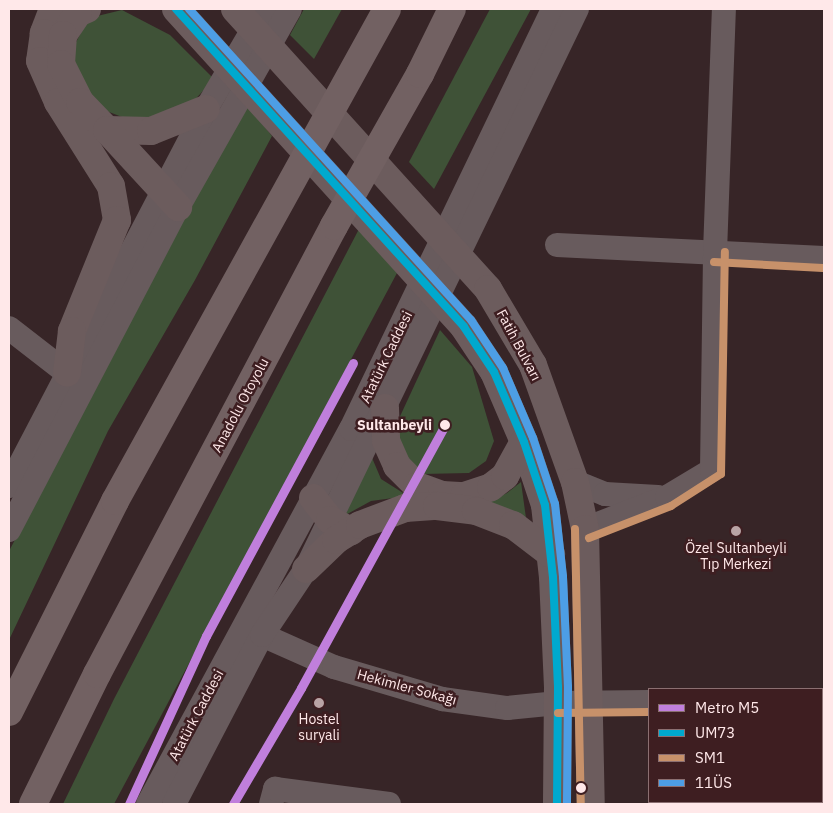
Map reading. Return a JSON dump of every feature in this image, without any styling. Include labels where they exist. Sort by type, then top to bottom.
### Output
[{"type":"highway","points":[[9,712],[115,501],[386,9]]},
{"type":"highway","name":"Anadolu Otoyolu","points":[[33,804],[97,674],[334,226],[420,74],[452,9]]},
{"type":"main road","points":[[53,9],[44,33],[40,61],[58,102],[111,186],[117,220],[72,331],[67,374]]},
{"type":"main road","points":[[87,9],[78,13],[63,35],[61,64],[80,102],[170,199]]},
{"type":"main road","name":"Fatih Bulvarı","points":[[236,10],[488,289],[533,365],[575,482],[585,529],[591,804]]},
{"type":"main road","points":[[174,12],[214,52],[464,327],[494,372],[524,442],[545,506],[550,554],[558,703],[557,804]]},
{"type":"main road","points":[[107,130],[152,131],[206,109]]},
{"type":"main road","points":[[385,408],[386,441],[397,466],[416,486],[442,495],[464,496],[491,487],[505,476],[524,442]]},
{"type":"main road","points":[[313,498],[340,525]]},
{"type":"main road","points":[[306,569],[340,525],[384,514],[437,506],[476,511],[513,525],[550,554]]},
{"type":"street","points":[[9,530],[170,199],[206,109],[266,9]]},
{"type":"street","points":[[9,486],[67,374],[170,199],[290,9]]},
{"type":"street","name":"Atatürk Caddesi","points":[[148,804],[351,429],[553,9]]},
{"type":"street","name":"Atatürk Caddesi","points":[[340,525],[385,408],[577,9]]},
{"type":"street","points":[[585,529],[667,498],[712,470],[715,252],[724,9]]},
{"type":"street","points":[[557,245],[824,258]]},
{"type":"street","points":[[9,328],[67,374]]},
{"type":"street","points":[[575,482],[605,494],[667,498]]},
{"type":"street","name":"Atatürk Caddesi","points":[[174,804],[262,635],[306,569]]},
{"type":"street","name":"Hekimler Sokağı","points":[[262,635],[334,666],[442,699],[507,708],[558,703],[648,702]]},
{"type":"street","points":[[273,796],[389,804]]},
{"type":"green space","points":[[304,9],[342,9],[314,59],[290,35]]},
{"type":"green space","points":[[490,9],[531,9],[434,189],[409,162]]},
{"type":"green space","points":[[122,10],[170,35],[214,79],[189,106],[156,117],[122,117],[104,110],[86,94],[73,69],[75,44],[89,18]]},
{"type":"green space","points":[[247,105],[272,136],[195,280],[108,431],[9,640],[9,551],[85,408],[158,262]]},
{"type":"green space","points":[[359,229],[397,273],[114,804],[63,804],[114,699]]},
{"type":"green space","points":[[440,330],[472,367],[494,441],[486,461],[469,473],[422,474],[399,449],[396,425]]},
{"type":"green space","points":[[370,453],[381,479],[408,496],[371,501],[340,518]]},
{"type":"green space","points":[[521,482],[526,518],[489,502],[507,493]]},
{"type":"metro line","name":"M5","points":[[129,804],[206,636],[353,363]]},
{"type":"metro line","name":"M5","points":[[233,804],[301,688],[445,425]]},
{"type":"transit line","name":"UM73","points":[[176,9],[464,327],[494,372],[524,442],[545,505],[553,577],[558,687],[557,804]]},
{"type":"transit line","name":"11ÜS","points":[[189,9],[471,320],[503,368],[533,438],[555,504],[563,577],[568,687],[567,804]]},
{"type":"transit line","name":"SM1","points":[[589,538],[671,506],[721,474],[725,252]]},
{"type":"transit line","name":"SM1","points":[[714,262],[823,268]]},
{"type":"transit line","name":"SM1","points":[[575,529],[581,804]]},
{"type":"transit line","name":"SM1","points":[[558,713],[648,712]]},
{"type":"place","name":"Sultanbeyli","points":[[445,425]]},
{"type":"place","name":"Özel Sultanbeyli Tıp Merkezi","points":[[736,531]]},
{"type":"place","name":"Hostel suryali","points":[[319,703]]}]
